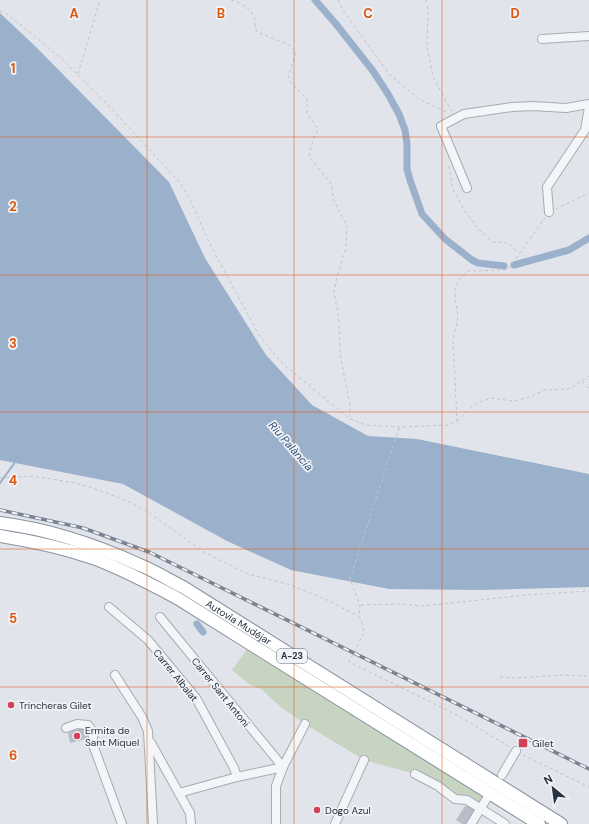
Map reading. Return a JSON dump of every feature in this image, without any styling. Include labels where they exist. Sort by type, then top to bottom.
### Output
[{"type":"highway","name":"Autovía Mudéjar","points":[[3,524],[38,530],[94,546],[141,565],[183,588],[561,824]]},
{"type":"highway","name":"Autovía Mudéjar","points":[[0,536],[38,542],[93,558],[135,576],[177,598],[539,824]]},
{"type":"street","points":[[542,39],[589,36]]},
{"type":"street","points":[[467,188],[441,126],[456,116],[512,107],[532,106],[566,108],[589,106],[585,130],[547,187],[549,212]]},
{"type":"street","name":"Carrer Albalat","points":[[109,607],[148,640],[196,698],[234,768],[237,777]]},
{"type":"street","name":"Carrer Sant Antoni","points":[[160,617],[283,766]]},
{"type":"street","points":[[115,674],[142,717],[148,731],[150,741],[153,824]]},
{"type":"street","points":[[66,728],[77,724],[88,725],[94,733],[92,742],[122,824]]},
{"type":"street","points":[[276,824],[276,786],[283,766],[305,724]]},
{"type":"street","points":[[150,741],[190,813],[192,824]]},
{"type":"street","points":[[502,775],[516,751]]},
{"type":"street","points":[[335,824],[364,760]]},
{"type":"street","points":[[179,794],[237,777],[283,766]]},
{"type":"street","points":[[415,774],[438,786],[455,799],[467,800],[505,824]]},
{"type":"street","points":[[471,824],[487,798]]},
{"type":"path","points":[[78,75],[100,0]]},
{"type":"path","points":[[231,0],[245,5],[255,17],[254,27],[257,32],[289,45],[296,52],[288,77],[292,84],[307,99],[307,113],[318,128],[311,146],[309,157],[332,185],[334,199],[347,226],[346,248],[334,292],[339,320],[340,354],[350,405],[350,419]]},
{"type":"path","points":[[338,0],[344,12],[390,75],[419,99],[456,116]]},
{"type":"path","points":[[426,0],[428,12],[427,45],[433,77],[456,116]]},
{"type":"path","points":[[0,11],[6,13],[61,58],[108,105],[181,184],[212,248],[259,335],[283,364],[350,419],[366,425],[399,427],[448,425],[457,421],[474,404],[491,398],[513,401],[530,397],[544,390],[568,389],[589,376]]},
{"type":"path","points":[[449,164],[453,190],[465,211],[479,230],[493,242],[504,242],[512,246],[518,253]]},
{"type":"path","points":[[457,421],[453,340],[458,318],[455,295],[456,286],[460,278],[468,271],[505,270],[509,268],[518,253],[549,212],[589,193]]},
{"type":"path","points":[[581,382],[589,388]]},
{"type":"path","points":[[399,427],[350,579],[360,605],[359,616],[364,633],[349,662],[457,715],[516,751],[589,787]]},
{"type":"path","points":[[0,478],[32,476],[76,483],[125,500],[145,510],[204,552],[248,574],[291,585],[327,600],[359,616]]},
{"type":"path","points":[[360,605],[400,604],[423,606],[526,595],[589,591]]},
{"type":"path","points":[[500,677],[515,678],[561,675],[589,676]]},
{"type":"green space","points":[[248,648],[365,723],[487,798],[481,808],[455,799],[415,774],[364,760],[305,724],[282,708],[261,689],[250,685],[232,670]]},
{"type":"water","name":"Riu Palància","points":[[0,13],[35,46],[169,182],[205,258],[266,355],[312,405],[368,436],[417,439],[589,474],[589,587],[482,590],[389,589],[291,570],[227,541],[123,484],[0,460]]},
{"type":"building","name":"Ermita de Sant Miquel","points":[[84,730],[86,739],[70,743],[68,733]]},
{"type":"building","points":[[465,806],[475,812],[467,824],[462,824],[456,820]]},
{"type":"waterway","points":[[315,0],[373,71],[399,114],[405,130],[407,144],[407,169],[422,214],[445,239],[472,260],[478,263],[504,266]]},
{"type":"waterway","points":[[514,265],[569,250],[589,238]]},
{"type":"waterway","points":[[0,483],[16,461]]},
{"type":"waterway","points":[[197,624],[203,632]]},
{"type":"railway","points":[[0,510],[83,528],[149,552],[589,769]]},
{"type":"place","name":"Trincheras Gilet","points":[[11,705]]},
{"type":"place","name":"Ermita de Sant Miquel","points":[[77,736]]},
{"type":"place","name":"Gilet","points":[[523,743]]},
{"type":"place","name":"Dogo Azul","points":[[317,810]]}]
